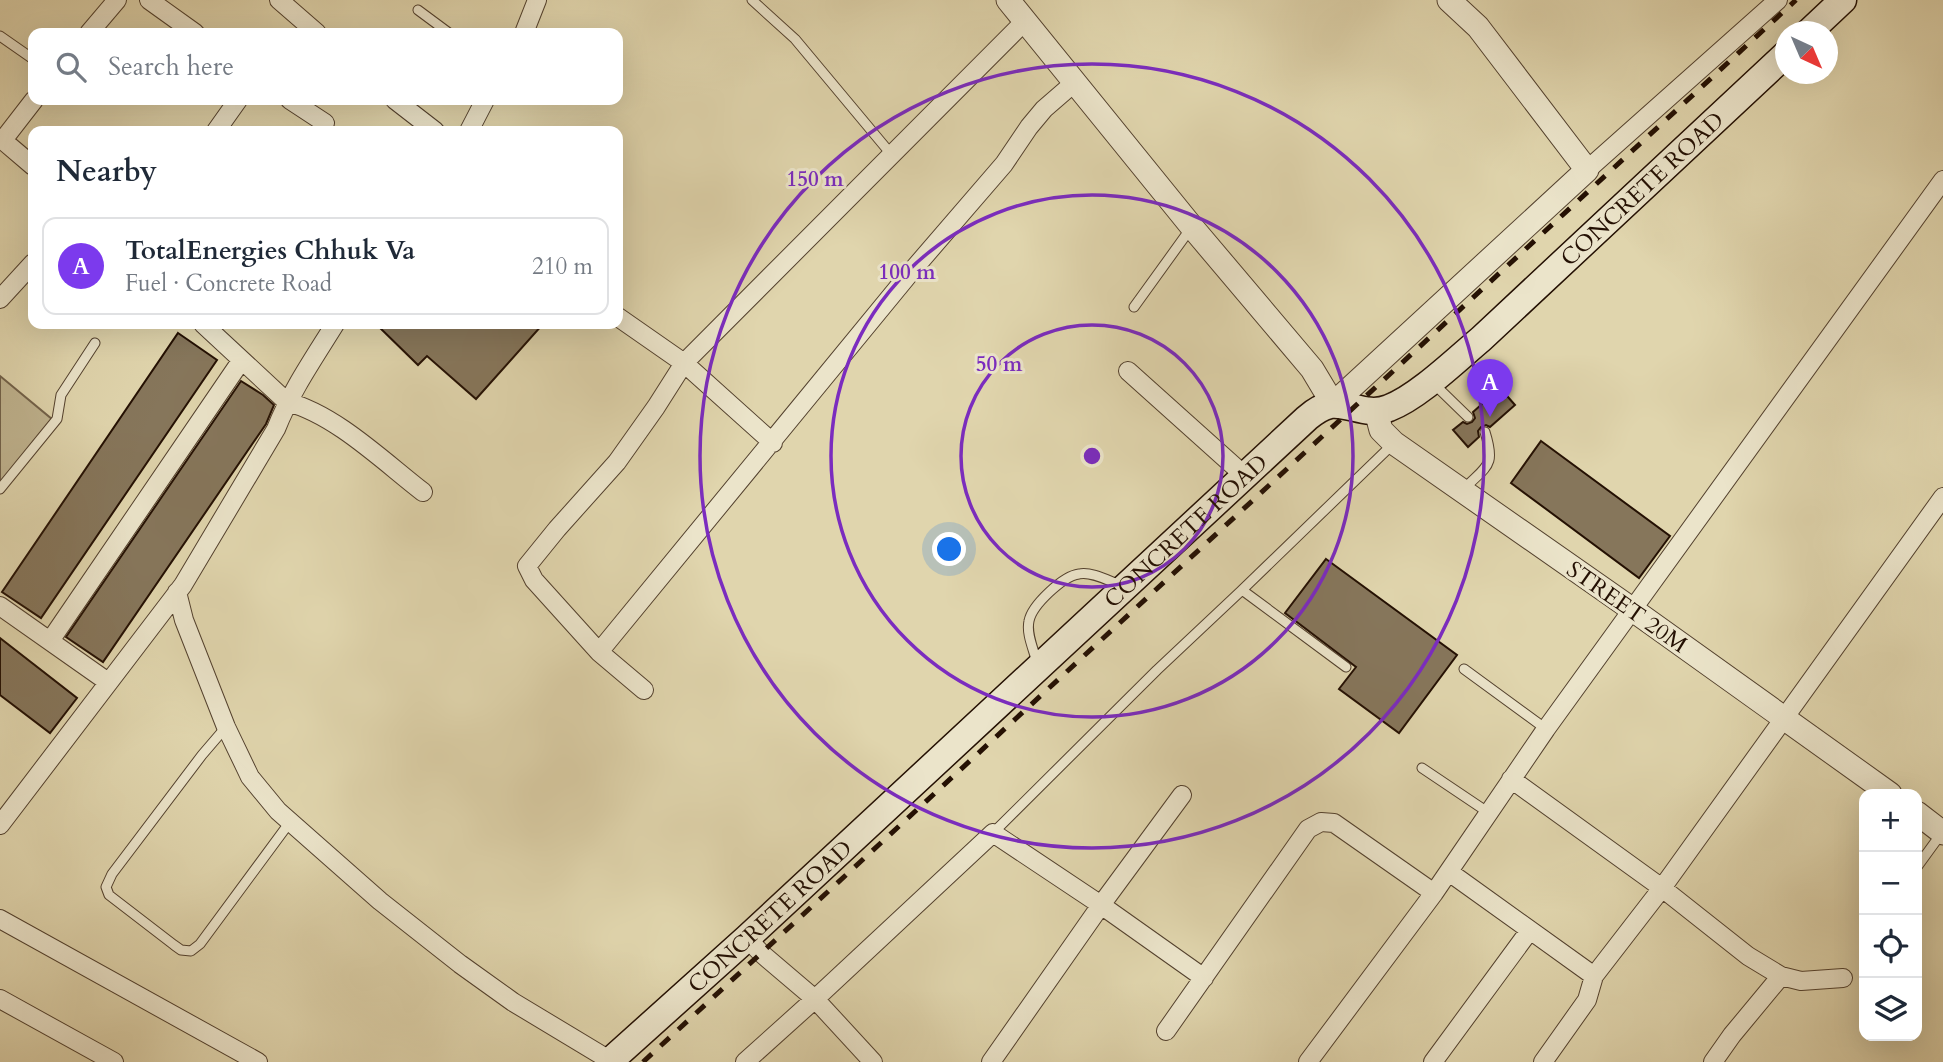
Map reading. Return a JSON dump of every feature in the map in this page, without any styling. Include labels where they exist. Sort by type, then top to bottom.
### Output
[{"type":"main road","points":[[1821,21],[1843,0]]},
{"type":"main road","name":"CONCRETE ROAD","points":[[1376,411],[1402,401],[1481,339],[1775,64]]},
{"type":"main road","points":[[1333,404],[1376,411]]},
{"type":"main road","name":"CONCRETE ROAD","points":[[610,1061],[747,938],[1307,418],[1319,409],[1333,404]]},
{"type":"street","points":[[93,28],[117,0]]},
{"type":"street","points":[[149,0],[188,28]]},
{"type":"street","points":[[279,0],[308,28]]},
{"type":"street","points":[[526,28],[537,0]]},
{"type":"street","points":[[1008,0],[1192,227],[1312,369],[1333,404],[1587,170],[1779,0]]},
{"type":"street","points":[[1449,0],[1478,27],[1587,170]]},
{"type":"street","points":[[643,690],[599,652],[534,580],[527,566],[617,462],[684,363],[1025,21]]},
{"type":"street","points":[[599,652],[910,273],[1004,164],[1044,109],[1074,83]]},
{"type":"street","points":[[28,162],[1,139],[30,105]]},
{"type":"street","points":[[220,126],[234,105]]},
{"type":"street","points":[[298,105],[325,123]]},
{"type":"street","points":[[401,105],[429,126]]},
{"type":"street","points":[[471,126],[482,105]]},
{"type":"street","points":[[1308,1062],[1434,893],[1546,729],[1943,180]]},
{"type":"street","points":[[0,299],[28,268]]},
{"type":"street","points":[[623,320],[684,363],[773,443]]},
{"type":"street","points":[[208,329],[287,402],[315,412],[347,433],[423,492]]},
{"type":"street","points":[[0,825],[177,592],[276,429],[287,402],[332,329]]},
{"type":"street","points":[[50,641],[242,361]]},
{"type":"street","points":[[1128,370],[1245,476]]},
{"type":"street","name":"STREET 20M","points":[[1376,411],[1381,430],[1394,443],[1883,789]]},
{"type":"street","points":[[1544,1062],[1587,1000],[1594,976],[1662,887],[1943,497]]},
{"type":"street","points":[[177,592],[184,620],[226,727],[250,777],[278,811],[380,901],[460,964],[513,1002],[610,1061]]},
{"type":"street","points":[[1,607],[108,682]]},
{"type":"street","points":[[1511,779],[1662,887],[1748,956],[1781,976],[1801,981],[1843,978]]},
{"type":"street","points":[[991,1062],[1182,795]]},
{"type":"street","points":[[1166,1031],[1308,829],[1321,822],[1334,823],[1434,893]]},
{"type":"street","points":[[745,1062],[993,832],[1204,978]]},
{"type":"street","points":[[1449,872],[1594,976]]},
{"type":"street","points":[[0,919],[258,1062]]},
{"type":"street","points":[[1433,1062],[1530,930]]},
{"type":"street","points":[[747,938],[815,999],[873,1062]]},
{"type":"street","points":[[1713,1062],[1781,976]]},
{"type":"street","points":[[0,999],[114,1062]]},
{"type":"lane","points":[[752,0],[796,39],[891,154]]},
{"type":"lane","points":[[418,10],[442,28]]},
{"type":"lane","points":[[0,36],[28,56]]},
{"type":"lane","points":[[1134,307],[1192,227]]},
{"type":"lane","points":[[0,489],[57,419],[61,395],[95,343]]},
{"type":"lane","points":[[1430,381],[1468,417]]},
{"type":"lane","points":[[1462,491],[1490,462],[1491,451],[1485,432]]},
{"type":"lane","points":[[993,832],[1394,443]]},
{"type":"lane","points":[[1038,667],[1028,629],[1031,613],[1060,583],[1079,573],[1125,586]]},
{"type":"lane","points":[[1242,590],[1346,667]]},
{"type":"lane","points":[[1464,669],[1546,729]]},
{"type":"lane","points":[[226,727],[112,874],[106,887],[109,895],[181,950],[191,951],[200,944],[290,822]]},
{"type":"lane","points":[[1422,768],[1489,813]]},
{"type":"lane","points":[[1922,855],[1936,823]]},
{"type":"shaded area","points":[[0,376],[53,420],[0,483]]},
{"type":"building","points":[[381,329],[539,329],[476,399],[427,356],[418,365]]},
{"type":"building","points":[[178,333],[217,360],[41,618],[2,592]]},
{"type":"building","points":[[241,381],[274,405],[266,424],[103,662],[66,637]]},
{"type":"building","points":[[1500,388],[1515,405],[1490,427],[1481,427],[1478,431],[1479,437],[1468,447],[1453,430],[1463,422],[1472,422],[1475,418],[1473,412]]},
{"type":"building","points":[[1541,441],[1670,536],[1639,578],[1511,483]]},
{"type":"building","points":[[1326,559],[1457,655],[1399,733],[1339,689],[1356,667],[1285,613]]},
{"type":"building","points":[[0,638],[77,698],[50,733],[0,695]]},
{"type":"railway","points":[[643,1062],[1796,0]]},
{"type":"place","name":"TotalEnergies Chhuk Va","points":[[1490,417]]}]
